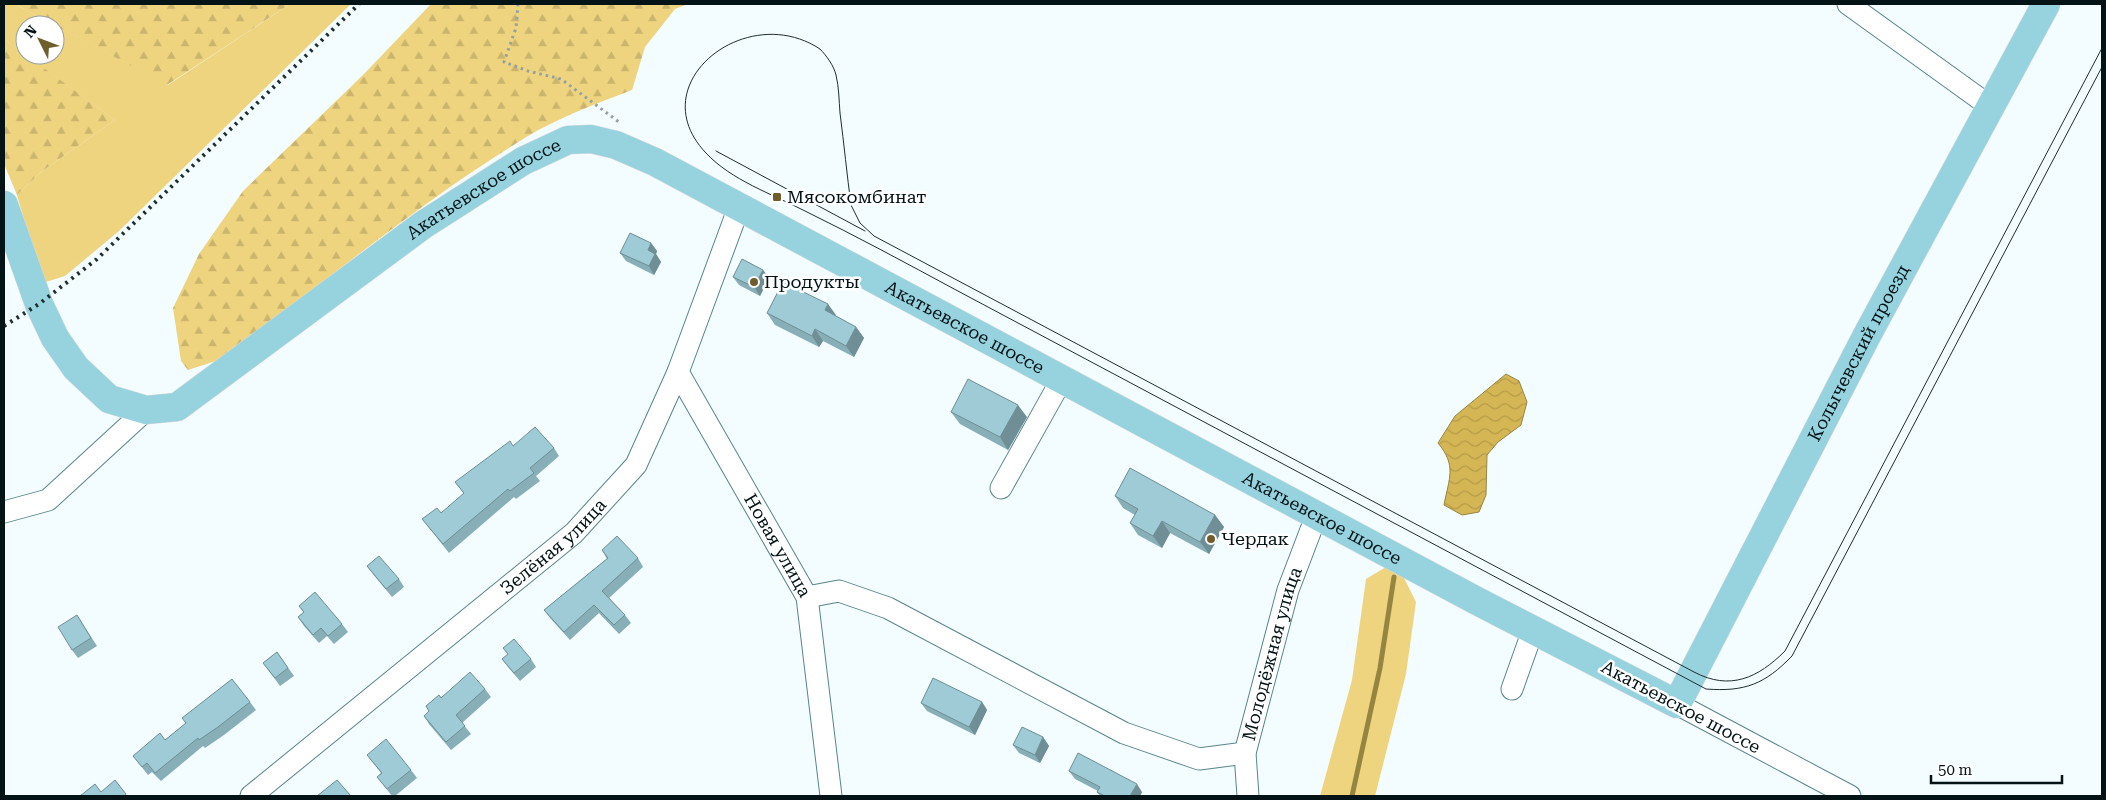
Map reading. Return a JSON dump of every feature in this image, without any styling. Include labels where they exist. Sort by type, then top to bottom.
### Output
[{"type":"main road","name":"Колычевский проезд","points":[[1677,704],[1862,346],[2046,4]]},
{"type":"main road","name":"Акатьевское шоссе","points":[[4,205],[39,304],[55,338],[76,368],[109,399],[146,410],[177,407],[423,225],[523,161],[568,140],[591,139],[616,144],[655,162],[1533,630],[1677,704]]},
{"type":"street","points":[[1848,4],[1991,107]]},
{"type":"street","name":"Зелёная улица","points":[[251,796],[574,532],[636,466],[678,372],[739,207]]},
{"type":"street","name":"Новая улица","points":[[678,372],[807,597],[831,796]]},
{"type":"street","points":[[1002,488],[1062,379]]},
{"type":"street","points":[[4,512],[48,500],[146,410]]},
{"type":"street","name":"Молодёжная улица","points":[[1248,796],[1245,753],[1288,590],[1317,514]]},
{"type":"street","points":[[807,597],[839,591],[888,608],[975,652],[1124,734],[1199,759],[1245,753]]},
{"type":"street","points":[[1512,689],[1533,630]]},
{"type":"street","name":"Акатьевское шоссе","points":[[1677,704],[1850,796]]},
{"type":"path","points":[[518,4],[516,28],[504,62],[528,71],[562,79],[624,125]]},
{"type":"green space","points":[[4,4],[15,4],[36,15],[15,15],[15,47],[4,39]]},
{"type":"green space","points":[[15,4],[290,4],[167,85],[65,31],[65,15],[36,15]]},
{"type":"green space","points":[[290,4],[351,4],[119,231],[65,276],[46,282],[39,272],[17,195],[41,172],[115,120],[39,65],[65,65],[65,30],[168,85]]},
{"type":"green space","points":[[431,4],[688,4],[675,9],[645,47],[632,90],[540,129],[488,161],[449,187],[336,271],[225,358],[188,370],[181,361],[173,308],[199,254],[243,191],[363,75]]},
{"type":"green space","points":[[4,39],[15,47],[15,65],[40,65],[115,120],[41,172],[17,195],[4,164]]},
{"type":"green space","points":[[1386,567],[1404,578],[1416,602],[1406,674],[1375,796],[1320,796],[1352,680],[1366,579]]},
{"type":"water","points":[[1506,374],[1519,381],[1527,402],[1521,425],[1498,442],[1487,455],[1486,495],[1479,512],[1462,515],[1444,505],[1450,466],[1444,451],[1438,443],[1455,416]]},
{"type":"building","points":[[630,233],[651,243],[648,250],[655,254],[649,266],[620,253]]},
{"type":"building","points":[[742,259],[763,270],[754,287],[733,277]]},
{"type":"building","points":[[783,282],[828,304],[825,310],[856,327],[846,346],[815,329],[812,336],[767,313]]},
{"type":"building","points":[[968,379],[1018,405],[1000,437],[951,412]]},
{"type":"building","points":[[535,427],[554,448],[530,468],[534,473],[510,491],[508,489],[443,544],[422,519],[437,508],[441,513],[464,493],[455,482],[510,441],[513,446]]},
{"type":"building","points":[[1130,468],[1215,515],[1200,542],[1162,521],[1153,536],[1130,523],[1138,509],[1115,496]]},
{"type":"building","points":[[617,536],[638,558],[602,591],[625,615],[614,625],[594,605],[564,632],[544,610],[608,558],[602,550]]},
{"type":"building","points":[[379,556],[399,579],[386,589],[367,566]]},
{"type":"building","points":[[315,592],[342,624],[328,636],[321,628],[313,635],[298,617],[304,612],[299,606]]},
{"type":"building","points":[[77,615],[91,638],[72,650],[58,627]]},
{"type":"building","points":[[514,639],[531,659],[514,673],[502,659],[508,654],[503,648]]},
{"type":"building","points":[[277,652],[288,668],[275,678],[263,663]]},
{"type":"building","points":[[470,672],[485,689],[456,715],[465,726],[446,742],[424,716],[429,711],[426,706],[439,695],[441,698]]},
{"type":"building","points":[[933,678],[982,702],[969,727],[921,703]]},
{"type":"building","points":[[232,679],[250,702],[218,727],[199,740],[198,738],[155,773],[147,763],[142,767],[133,756],[160,733],[165,740],[186,723],[182,718]]},
{"type":"building","points":[[1022,727],[1043,737],[1035,755],[1013,745]]},
{"type":"building","points":[[386,739],[411,770],[387,789],[377,777],[382,773],[367,755]]},
{"type":"building","points":[[1078,753],[1137,784],[1130,796],[1105,796],[1097,792],[1100,787],[1069,771]]},
{"type":"building","points":[[115,780],[126,794],[124,796],[80,796],[95,784],[101,792]]},
{"type":"building","points":[[337,780],[351,796],[317,796]]},
{"type":"waterway","points":[[1352,796],[1380,668],[1394,577]]},
{"type":"tram line","points":[[2102,48],[1785,651],[1754,675],[1731,681],[1707,678],[1694,672],[874,236],[860,223],[851,205],[837,80],[832,64],[820,49],[791,37],[762,35],[734,42],[710,57],[694,77],[686,101],[689,127],[706,153],[727,171],[752,186],[824,220],[881,250],[1706,689],[1720,690],[1743,687],[1763,680],[1792,656],[2102,67]]},
{"type":"tram line","points":[[716,151],[865,231]]},
{"type":"railway","points":[[4,326],[39,304],[97,259],[359,4]]},
{"type":"place","name":"Мясокомбинат","points":[[777,197]]},
{"type":"place","name":"Продукты","points":[[754,282]]},
{"type":"place","name":"Чердак","points":[[1211,539]]}]
